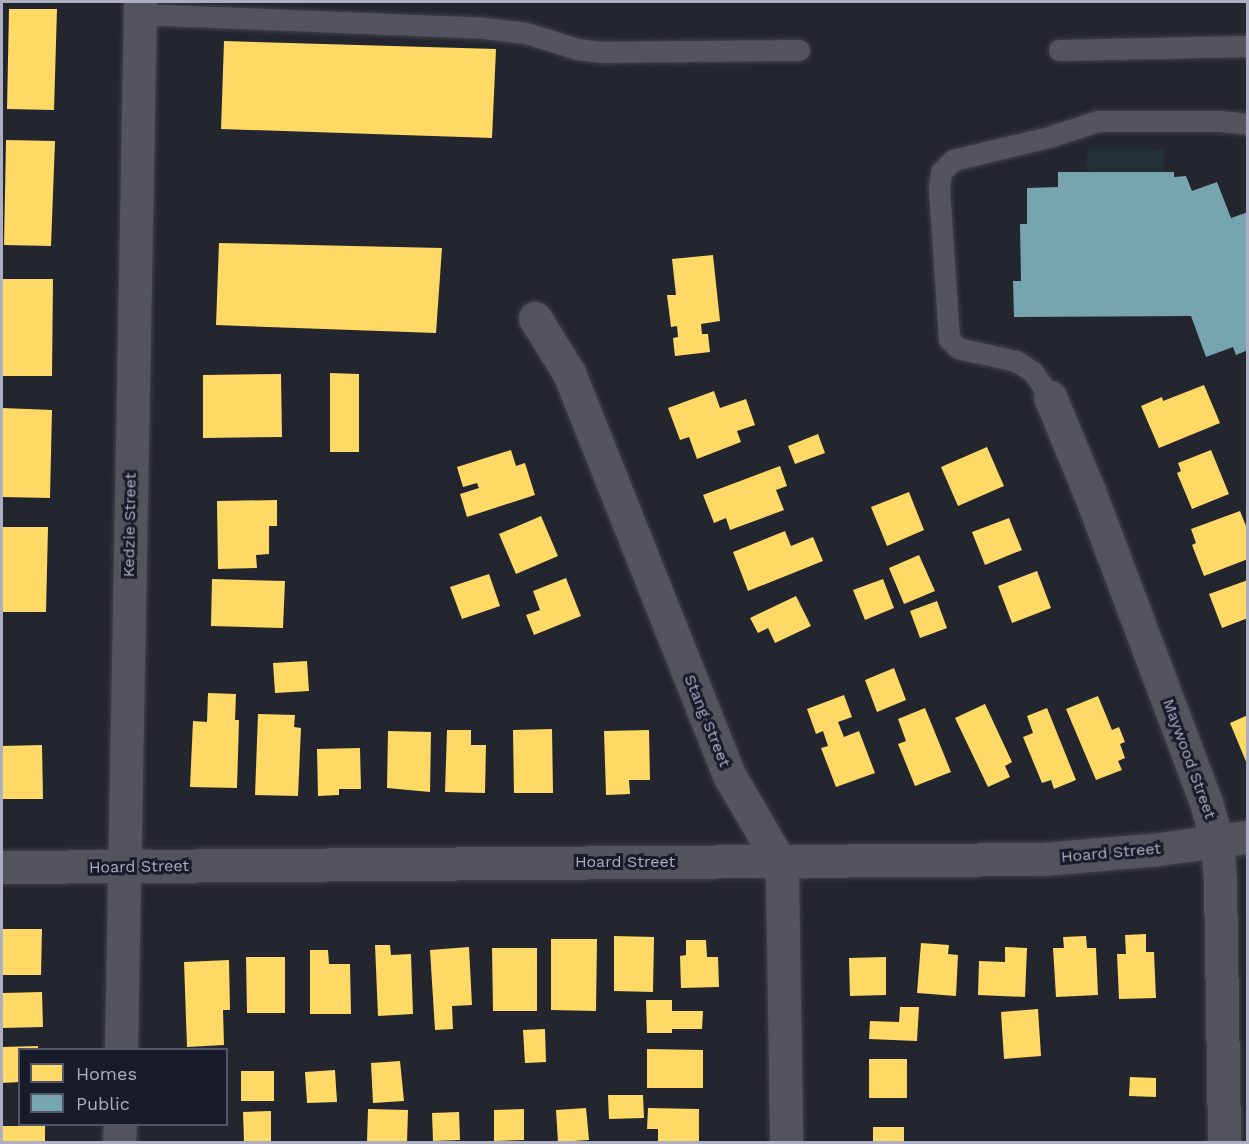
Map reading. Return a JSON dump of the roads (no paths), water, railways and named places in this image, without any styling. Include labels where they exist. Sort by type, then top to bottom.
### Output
[{"type":"street","name":"Kedzie Street","points":[[121,1048],[140,8]]},
{"type":"street","name":"Stang Street","points":[[535,318],[569,373],[729,775],[779,861],[782,875],[786,1143]]},
{"type":"street","name":"Maywood Street","points":[[1050,397],[1089,491],[1205,799],[1232,839],[1220,893],[1224,1143]]},
{"type":"street","name":"Hoard Street","points":[[2,867],[1043,859],[1232,839]]},
{"type":"street","points":[[119,1143],[120,1126]]},
{"type":"lane","points":[[140,8],[484,28],[526,33],[577,49],[602,52],[799,50]]},
{"type":"lane","points":[[1059,50],[1248,46]]},
{"type":"lane","points":[[1050,397],[1032,372],[1016,361],[958,348],[949,339],[939,187],[941,172],[953,160],[1048,137],[1098,121],[1248,124]]}]
